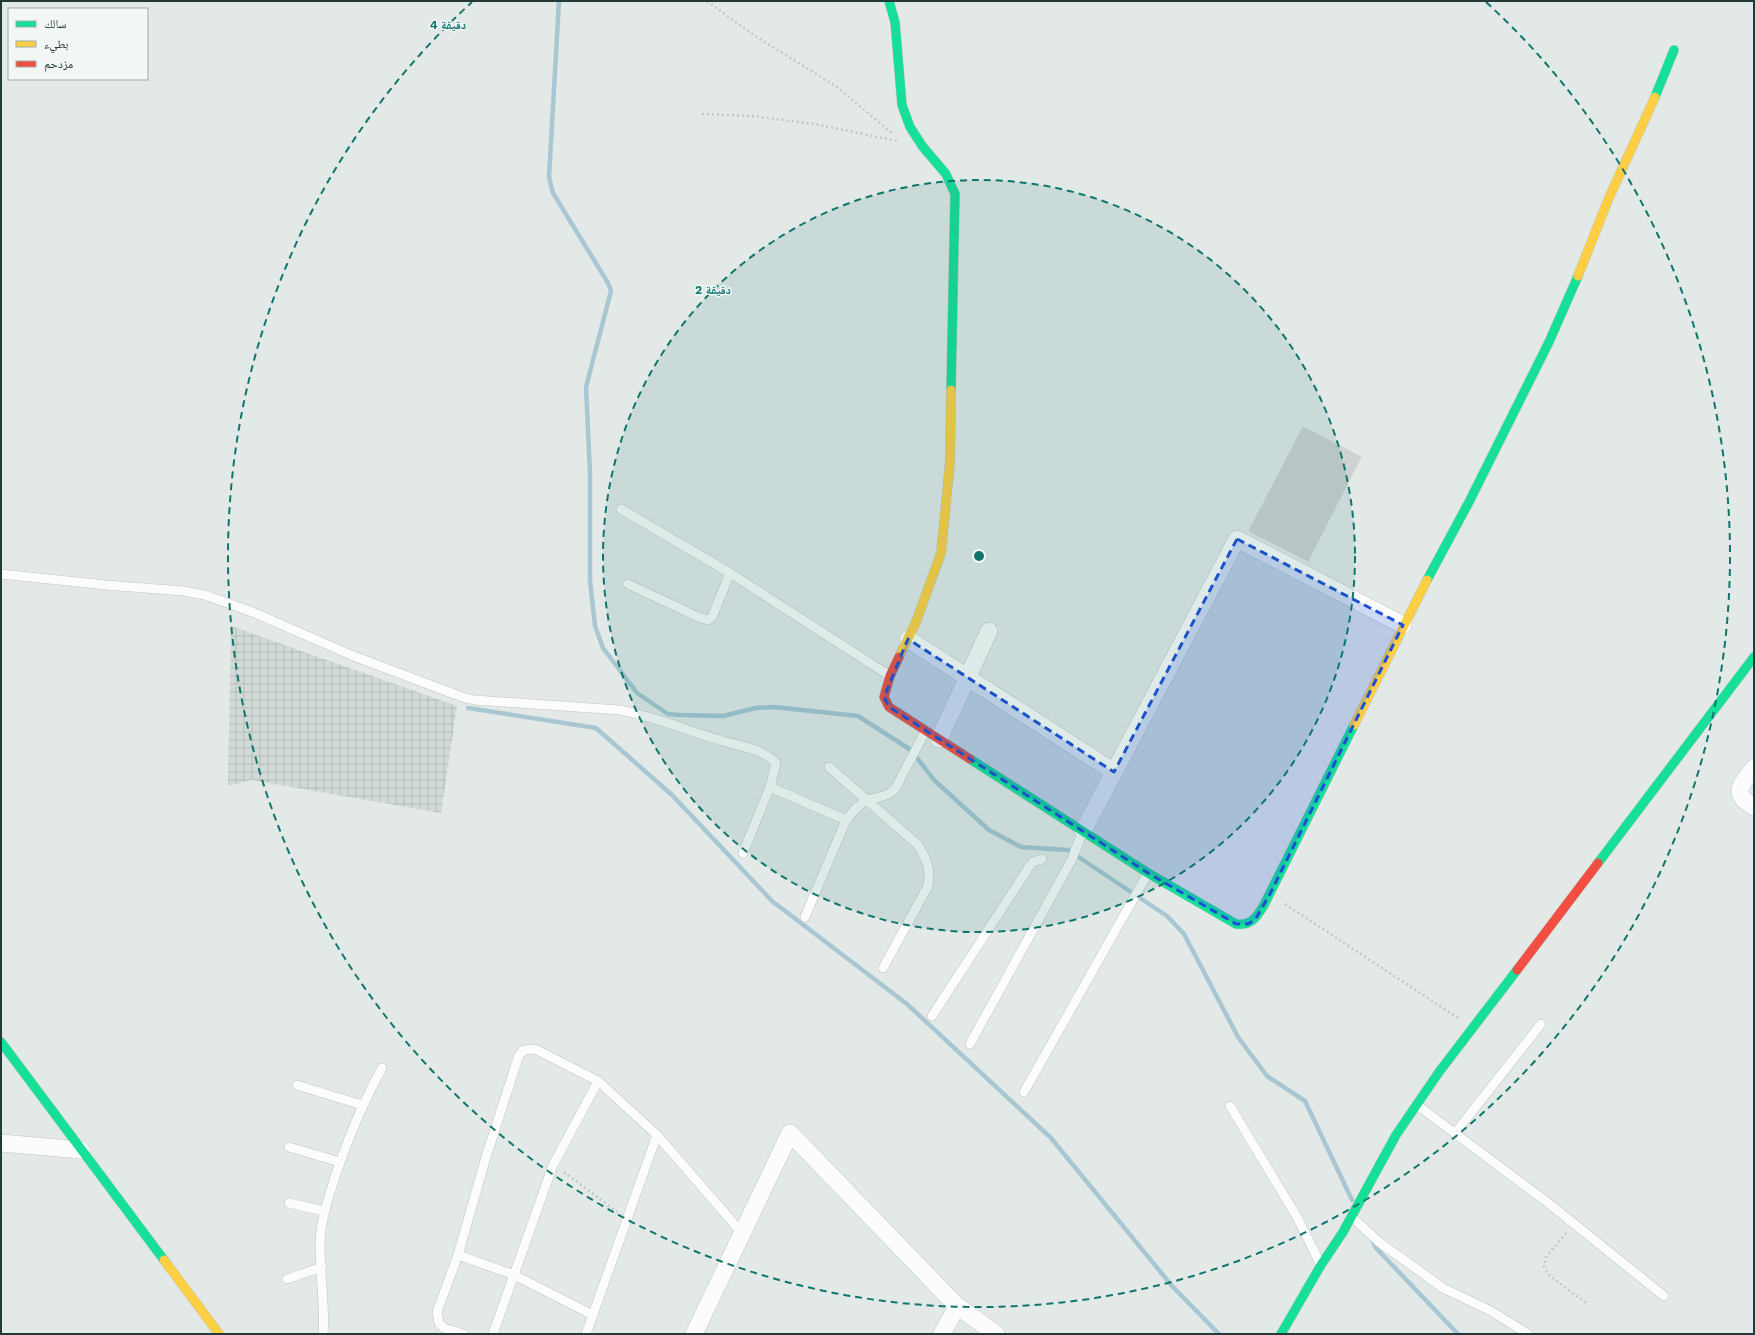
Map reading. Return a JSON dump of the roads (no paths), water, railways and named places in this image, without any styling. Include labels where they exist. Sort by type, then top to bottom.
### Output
[{"type":"street","points":[[888,1],[895,22],[902,105],[910,127],[923,146],[946,174],[955,194],[950,462],[941,553],[916,622],[890,676],[884,696],[885,702],[889,707],[1148,874],[1236,924],[1243,926],[1255,920],[1270,894],[1403,625],[1469,502],[1549,342],[1572,291],[1608,200],[1646,118],[1674,50]]},
{"type":"street","points":[[1083,831],[1237,539],[1403,625]]},
{"type":"street","points":[[932,734],[967,677],[989,631]]},
{"type":"street","points":[[908,639],[1114,772]]},
{"type":"street","points":[[1281,1334],[1321,1265],[1343,1232],[1350,1216],[1396,1135],[1439,1072],[1754,658]]},
{"type":"street","points":[[1754,768],[1740,790],[1740,795],[1743,801],[1754,807]]},
{"type":"street","points":[[1,1042],[219,1334]]},
{"type":"street","points":[[694,1334],[790,1133],[957,1306],[996,1334]]},
{"type":"street","points":[[1,1143],[81,1150]]},
{"type":"street","points":[[942,1334],[957,1306]]},
{"type":"lane","points":[[621,509],[730,573],[890,676]]},
{"type":"lane","points":[[628,584],[698,617],[708,620],[712,617],[730,573]]},
{"type":"lane","points":[[1,574],[106,586],[183,591],[205,595],[255,613],[350,655],[462,697],[481,700],[620,710],[640,714],[723,741],[757,750],[768,755],[776,763],[770,787],[743,853]]},
{"type":"lane","points":[[805,917],[846,820],[857,807],[868,800],[891,794],[932,734]]},
{"type":"lane","points":[[829,767],[918,845],[928,862],[930,873],[928,886],[883,968]]},
{"type":"lane","points":[[770,787],[846,820]]},
{"type":"lane","points":[[970,1044],[1072,859],[1083,831]]},
{"type":"lane","points":[[932,1016],[1029,867],[1033,862],[1042,858]]},
{"type":"lane","points":[[1024,1092],[1148,874]]},
{"type":"lane","points":[[1456,1132],[1541,1024]]},
{"type":"lane","points":[[463,1334],[444,1328],[439,1323],[437,1312],[458,1255],[486,1157],[520,1055],[524,1050],[535,1049],[598,1081],[657,1135],[742,1233]]},
{"type":"lane","points":[[322,1334],[322,1267],[320,1249],[324,1211],[340,1162],[362,1105],[382,1068]]},
{"type":"lane","points":[[493,1334],[554,1165],[598,1081]]},
{"type":"lane","points":[[298,1085],[362,1105]]},
{"type":"lane","points":[[1417,1105],[1456,1132],[1574,1223],[1664,1296]]},
{"type":"lane","points":[[1230,1106],[1297,1217],[1321,1265]]},
{"type":"lane","points":[[586,1334],[657,1135]]},
{"type":"lane","points":[[289,1147],[340,1162]]},
{"type":"lane","points":[[289,1203],[324,1211]]},
{"type":"lane","points":[[1350,1216],[1379,1242],[1443,1288],[1463,1299],[1490,1310],[1528,1334]]},
{"type":"lane","points":[[458,1255],[514,1275],[593,1315]]},
{"type":"lane","points":[[286,1279],[322,1267]]},
{"type":"waterway","points":[[559,1],[549,177],[553,193],[608,283],[611,291],[586,387],[590,473],[590,580],[595,626],[603,648],[637,693],[668,714],[723,716],[756,708],[774,707],[858,716],[911,750],[934,780],[989,830],[1021,847],[1068,850],[1167,916],[1184,934],[1238,1037],[1267,1076],[1305,1101],[1352,1200]]},
{"type":"waterway","points":[[468,708],[596,728],[672,795],[772,901],[907,1004],[1051,1138],[1172,1286],[1219,1334]]},
{"type":"waterway","points":[[1372,1239],[1376,1248],[1458,1334]]}]
